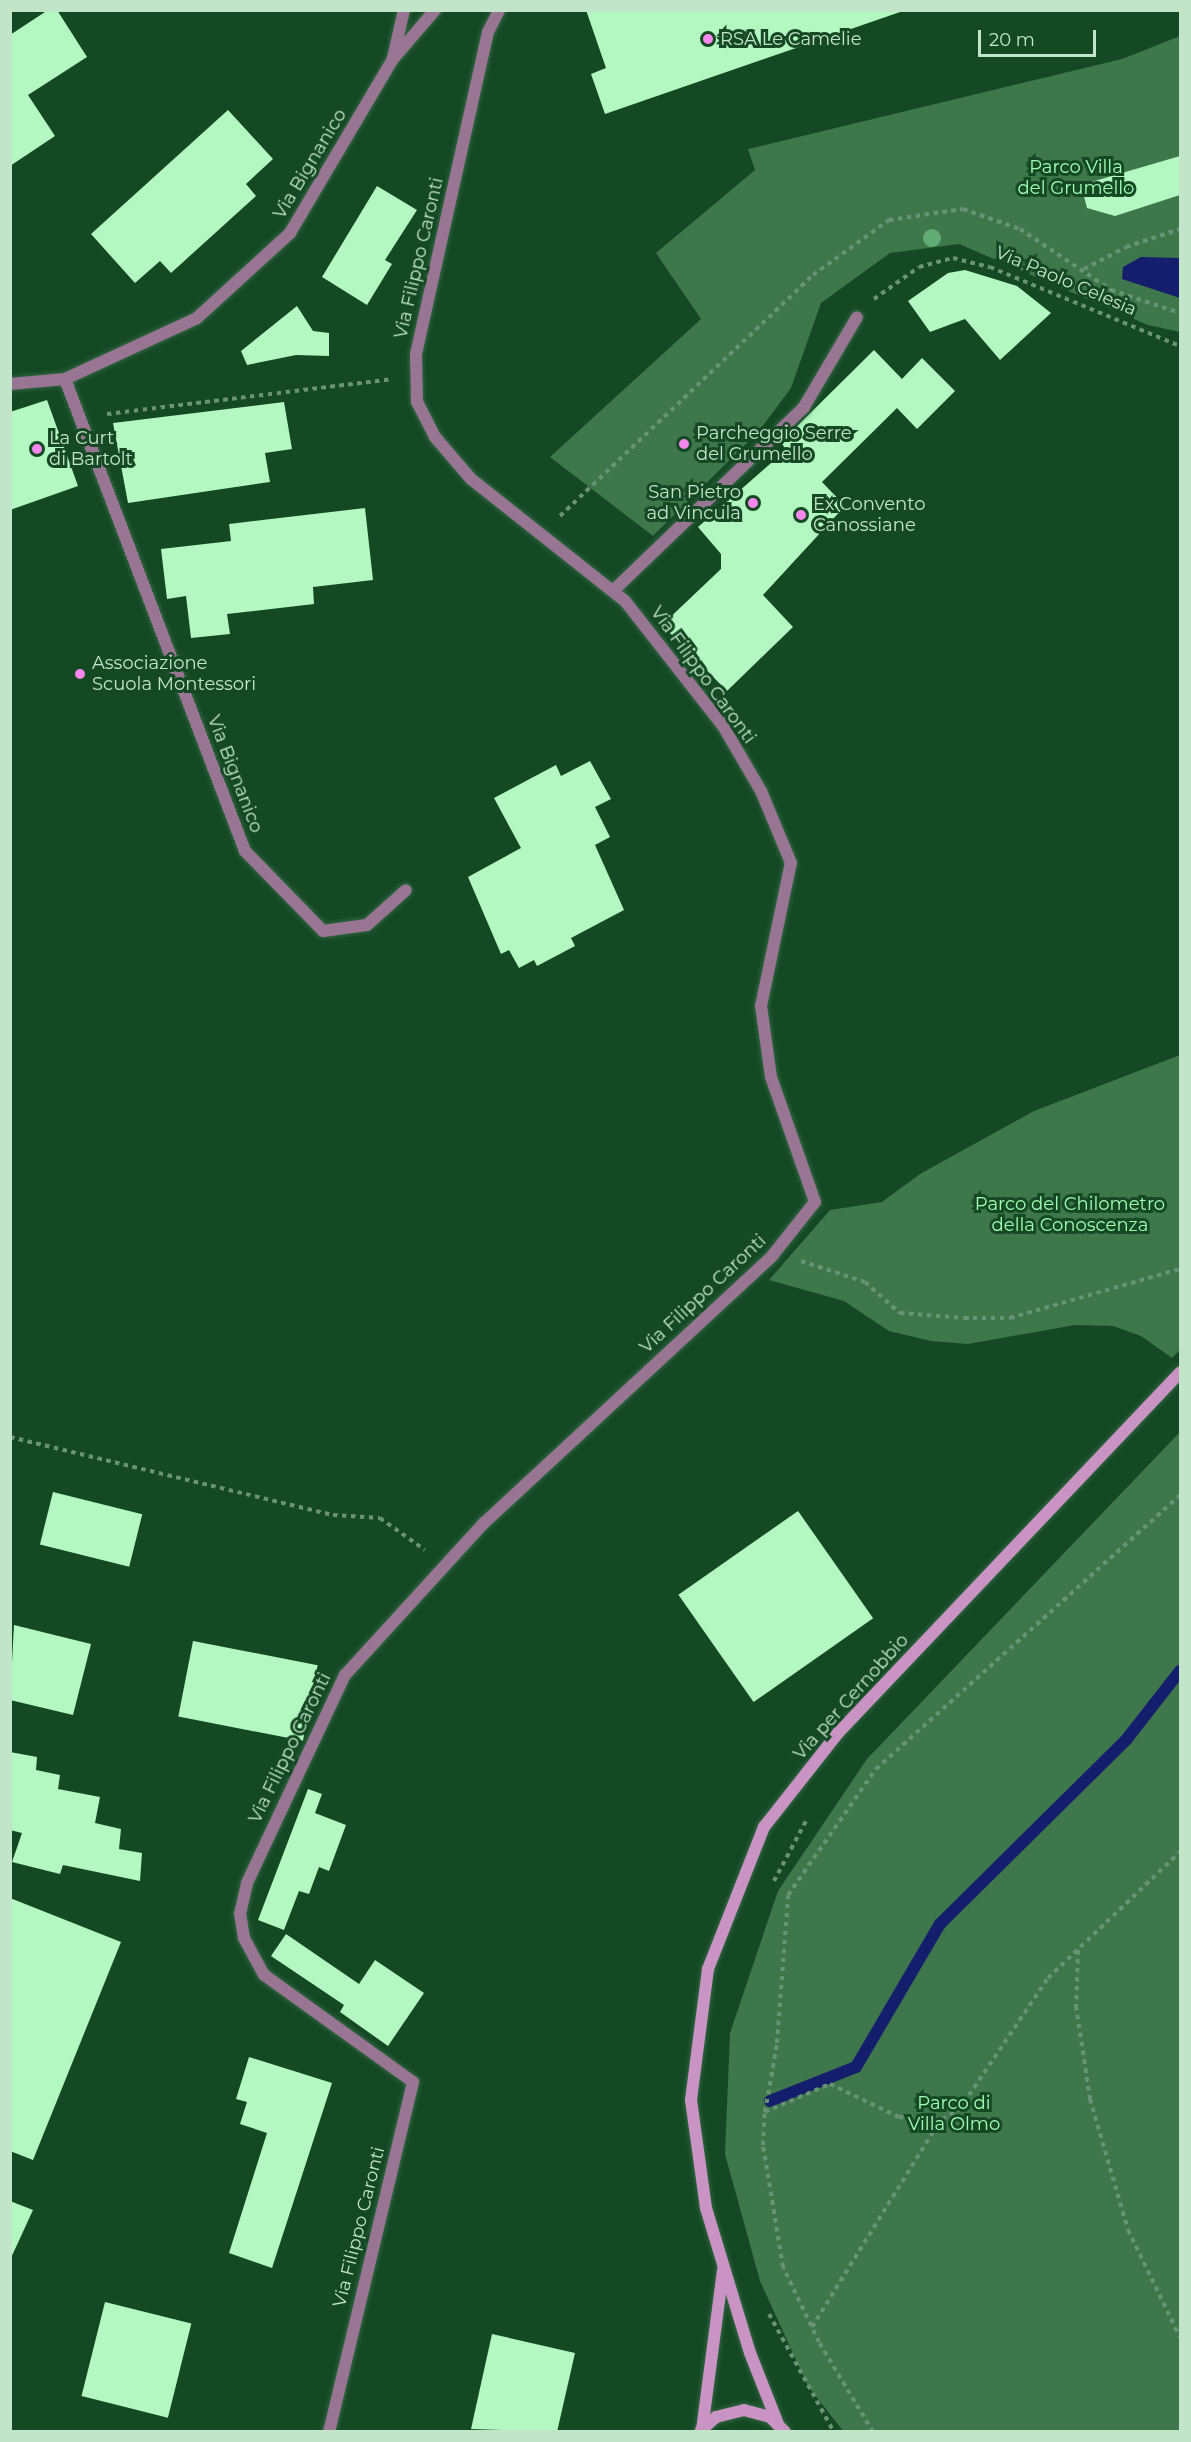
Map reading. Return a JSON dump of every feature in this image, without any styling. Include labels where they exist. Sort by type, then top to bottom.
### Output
[{"type":"main road","name":"Via per Cernobbio","points":[[782,2428],[723,2263],[706,2208],[691,2100],[708,1970],[764,1827],[838,1733],[1180,1372]]},
{"type":"main road","name":"Via per Cernobbio","points":[[701,2431],[723,2263]]},
{"type":"main road","points":[[701,2431],[734,2410],[753,2410],[782,2428]]},
{"type":"street","points":[[393,59],[404,10]]},
{"type":"street","name":"Via Bignanico","points":[[10,384],[65,380],[197,318],[290,233],[393,59],[435,10]]},
{"type":"street","name":"Via Filippo Caronti","points":[[329,2432],[413,2082],[264,1975],[244,1938],[240,1914],[247,1883],[345,1675],[444,1566],[778,1248],[815,1202],[771,1077],[761,1006],[790,863],[761,791],[723,726],[613,591],[471,479],[435,437],[412,377],[488,32],[499,10]]},
{"type":"street","points":[[613,591],[804,407],[857,317]]},
{"type":"street","name":"Via Bignanico","points":[[65,380],[245,851],[323,931],[367,925],[406,890]]},
{"type":"path","points":[[1084,269],[1126,247],[1180,229]]},
{"type":"path","name":"Via Paolo Celesia","points":[[857,317],[882,290],[919,267],[953,258],[990,267],[1180,346]]},
{"type":"path","points":[[80,418],[412,377]]},
{"type":"path","points":[[778,1248],[865,1282],[900,1313],[964,1318],[1010,1318],[1180,1269]]},
{"type":"path","points":[[10,1437],[333,1515],[380,1518],[444,1566]]},
{"type":"path","points":[[873,2432],[812,2327],[783,2267],[763,2145],[765,2112],[777,2043],[789,1895],[876,1769],[1180,1495]]},
{"type":"path","points":[[773,1884],[810,1814]]},
{"type":"path","points":[[812,2327],[942,2119],[959,2110],[1048,1978],[1180,1852]]},
{"type":"path","points":[[1078,1949],[1076,2006],[1090,2099],[1128,2230],[1180,2337]]},
{"type":"path","points":[[765,2112],[830,2084],[899,2117],[942,2119]]},
{"type":"path","points":[[764,2301],[782,2345],[834,2432]]},
{"type":"green space","name":"Parco Villa del Grumello","points":[[1180,36],[1180,332],[1148,325],[959,244],[890,253],[821,303],[791,388],[758,432],[653,536],[550,457],[701,319],[656,253],[755,170],[748,149],[1122,59]]},
{"type":"green space","name":"Parco del Chilometro della Conoscenza","points":[[1180,1055],[1180,1350],[1172,1358],[1141,1336],[1113,1326],[1075,1325],[968,1344],[931,1341],[889,1331],[844,1301],[769,1280],[830,1210],[882,1202],[920,1174],[1034,1111]]},
{"type":"green space","name":"Parco di Villa Olmo","points":[[1180,1432],[1180,2431],[843,2431],[808,2386],[760,2281],[725,2154],[730,2033],[778,1891],[867,1759]]},
{"type":"shaded area","points":[[1141,257],[1180,258],[1180,298],[1122,279],[1123,267]]},
{"type":"building","points":[[48,10],[57,10],[87,57],[28,95],[55,136],[10,166],[10,35]]},
{"type":"building","name":"RSA Le Camelie","points":[[586,10],[903,11],[605,114],[591,74],[606,68]]},
{"type":"building","points":[[228,110],[273,159],[246,184],[256,196],[171,273],[160,261],[135,283],[91,234]]},
{"type":"building","points":[[1180,156],[1180,195],[1115,216],[1087,208],[1081,185]]},
{"type":"building","points":[[377,186],[417,210],[385,260],[392,264],[367,305],[322,277]]},
{"type":"building","points":[[965,270],[1017,286],[1051,313],[1000,360],[965,319],[930,332],[908,301],[948,273]]},
{"type":"building","points":[[297,306],[313,331],[329,333],[329,356],[296,355],[247,365],[241,351]]},
{"type":"building","name":"Ex Convento Canossiane","points":[[874,350],[902,379],[922,358],[955,391],[917,429],[897,408],[822,482],[845,506],[763,595],[793,627],[727,691],[662,625],[721,569],[721,554],[698,527],[786,450],[781,442]]},
{"type":"building","name":"La Curt di Bartolt","points":[[47,400],[78,486],[10,510],[10,412]]},
{"type":"building","points":[[284,402],[292,449],[265,453],[270,482],[128,503],[113,423]]},
{"type":"building","points":[[365,508],[373,580],[313,587],[314,604],[227,614],[230,634],[191,638],[186,596],[167,599],[161,549],[231,541],[229,524]]},
{"type":"building","points":[[590,761],[611,799],[595,807],[610,837],[595,845],[624,910],[571,938],[575,946],[537,966],[534,960],[519,968],[509,950],[501,954],[468,877],[521,848],[494,798],[556,765],[561,776]]},
{"type":"building","points":[[53,1492],[142,1514],[129,1567],[40,1544]]},
{"type":"building","points":[[798,1511],[873,1618],[754,1702],[678,1595]]},
{"type":"building","points":[[14,1625],[91,1644],[73,1715],[10,1700]]},
{"type":"building","points":[[193,1641],[318,1665],[303,1741],[178,1717]]},
{"type":"building","points":[[10,1752],[37,1757],[36,1770],[60,1775],[58,1789],[100,1797],[95,1823],[121,1829],[119,1849],[142,1853],[140,1881],[63,1865],[60,1874],[12,1862],[22,1833],[10,1830]]},
{"type":"building","points":[[308,1789],[322,1794],[315,1813],[346,1825],[329,1871],[319,1867],[309,1894],[299,1891],[284,1930],[258,1920]]},
{"type":"building","points":[[10,1898],[121,1942],[33,2160],[10,2151]]},
{"type":"building","points":[[286,1934],[359,1984],[375,1960],[424,1993],[388,2046],[340,2012],[344,2005],[271,1956]]},
{"type":"building","points":[[249,2057],[332,2083],[272,2268],[229,2253],[267,2133],[240,2124],[247,2102],[236,2099]]},
{"type":"building","points":[[10,2201],[33,2210],[10,2260]]},
{"type":"building","points":[[105,2302],[191,2324],[168,2418],[82,2396]]},
{"type":"building","points":[[492,2334],[575,2353],[557,2432],[471,2429]]},
{"type":"waterway","points":[[770,2101],[856,2067],[940,1924],[1126,1740],[1180,1671]]},
{"type":"place","name":"RSA Le Camelie","points":[[708,39]]},
{"type":"place","name":"Parcheggio Serre del Grumello","points":[[684,444]]},
{"type":"place","name":"La Curt di Bartolt","points":[[37,449]]},
{"type":"place","name":"San Pietro ad Vincula","points":[[753,503]]},
{"type":"place","name":"Ex Convento Canossiane","points":[[801,515]]},
{"type":"place","name":"Associazione Scuola Montessori","points":[[80,674]]}]
